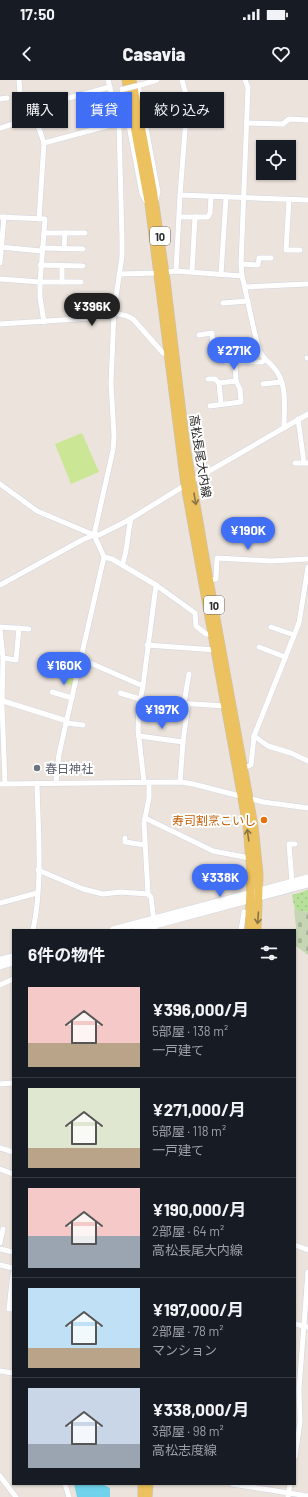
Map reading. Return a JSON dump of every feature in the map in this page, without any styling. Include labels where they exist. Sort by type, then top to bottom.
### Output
[{"type":"main road","name":"高松長尾大内線","points":[[135,84],[186,448],[188,483],[206,560],[244,768],[250,858],[255,896],[257,929]]},
{"type":"main road","name":"高松長尾大内線","points":[[124,86],[152,203]]},
{"type":"main road","name":"高松長尾大内線","points":[[162,273],[168,353],[212,634],[225,706],[257,846],[255,896],[249,929]]},
{"type":"main road","points":[[255,896],[292,882],[308,878]]},
{"type":"main road","points":[[140,929],[255,896],[308,884]]},
{"type":"main road","points":[[121,929],[154,925]]},
{"type":"main road","points":[[0,960],[12,956]]},
{"type":"main road","points":[[0,966],[12,962]]},
{"type":"main road","points":[[142,1485],[142,1497]]},
{"type":"main road","points":[[148,1497],[149,1485]]},
{"type":"street","points":[[18,80],[19,92]]},
{"type":"street","points":[[108,80],[111,92]]},
{"type":"street","points":[[68,99],[158,80]]},
{"type":"street","points":[[176,271],[180,195],[188,105],[182,80]]},
{"type":"street","points":[[246,80],[248,87],[241,264],[242,276],[259,348],[265,360],[274,368],[281,382],[284,394],[284,428]]},
{"type":"street","points":[[0,99],[7,98]]},
{"type":"street","points":[[247,123],[283,124],[289,120],[308,120]]},
{"type":"street","points":[[0,128],[12,124]]},
{"type":"street","points":[[39,128],[44,143],[39,218]]},
{"type":"street","points":[[44,143],[103,128]]},
{"type":"street","points":[[56,783],[57,767],[104,557],[94,535],[113,450],[114,430],[111,383],[114,313],[122,239],[119,128]]},
{"type":"street","points":[[130,128],[142,194],[152,203]]},
{"type":"street","points":[[180,195],[244,199],[308,200]]},
{"type":"street","points":[[179,217],[208,217],[210,213],[211,197]]},
{"type":"street","points":[[221,274],[226,198]]},
{"type":"street","points":[[289,200],[286,250],[300,250]]},
{"type":"street","points":[[0,263],[2,217],[45,219],[40,265],[40,297],[44,322]]},
{"type":"street","points":[[192,272],[195,217]]},
{"type":"street","points":[[44,233],[85,233]]},
{"type":"street","points":[[64,249],[65,233]]},
{"type":"street","points":[[1,247],[42,250],[84,249]]},
{"type":"street","points":[[241,264],[258,265],[258,258],[271,258]]},
{"type":"street","points":[[40,265],[83,266]]},
{"type":"street","points":[[62,266],[62,282]]},
{"type":"street","points":[[119,274],[162,273],[176,271],[242,276]]},
{"type":"street","points":[[0,279],[40,282],[81,282]]},
{"type":"street","points":[[245,287],[307,284]]},
{"type":"street","points":[[223,303],[248,300]]},
{"type":"street","points":[[0,324],[94,318],[114,313],[133,319],[163,353],[168,353]]},
{"type":"street","points":[[199,335],[212,333],[213,348],[259,348]]},
{"type":"street","points":[[226,348],[226,362],[262,362],[265,360]]},
{"type":"street","points":[[210,406],[241,402],[240,389],[236,381],[235,362]]},
{"type":"street","points":[[208,379],[215,379],[219,382],[236,381]]},
{"type":"street","points":[[219,382],[221,404]]},
{"type":"street","points":[[263,384],[281,382]]},
{"type":"street","points":[[0,585],[94,535],[99,535],[131,519],[188,483],[308,414]]},
{"type":"street","points":[[295,463],[306,463],[298,420]]},
{"type":"street","points":[[0,484],[38,511],[94,535]]},
{"type":"street","points":[[122,565],[125,558],[131,519]]},
{"type":"street","points":[[104,557],[112,559],[122,565],[195,613],[196,626],[206,634],[212,634]]},
{"type":"street","points":[[209,580],[216,579],[217,558]]},
{"type":"street","points":[[206,560],[217,558],[271,561],[308,558]]},
{"type":"street","points":[[244,768],[251,765],[254,736],[299,623],[308,567]]},
{"type":"street","points":[[154,925],[151,897],[148,894],[144,823],[149,798],[139,736],[138,719],[156,586]]},
{"type":"street","points":[[271,627],[294,634]]},
{"type":"street","points":[[29,629],[0,628],[3,658],[2,783],[180,782],[278,805],[308,808]]},
{"type":"street","points":[[3,658],[16,660],[19,628]]},
{"type":"street","points":[[147,645],[215,650]]},
{"type":"street","points":[[259,647],[285,657]]},
{"type":"street","points":[[81,659],[143,686]]},
{"type":"street","points":[[180,782],[189,674]]},
{"type":"street","points":[[52,692],[72,698]]},
{"type":"street","points":[[120,693],[140,699]]},
{"type":"street","points":[[2,703],[67,722],[83,725]]},
{"type":"street","points":[[139,706],[163,706],[186,703],[225,706]]},
{"type":"street","points":[[139,736],[183,742]]},
{"type":"street","points":[[254,736],[268,746],[291,753],[308,761]]},
{"type":"street","points":[[33,929],[36,912],[38,870],[37,783]]},
{"type":"street","points":[[145,818],[213,851],[250,858]]},
{"type":"street","points":[[125,838],[125,842],[145,845]]},
{"type":"street","points":[[292,882],[289,844],[295,844]]},
{"type":"street","points":[[38,870],[83,889],[103,894],[121,892],[148,894]]},
{"type":"street","points":[[0,903],[37,893]]},
{"type":"street","points":[[241,929],[244,912]]},
{"type":"street","points":[[0,985],[12,979]]},
{"type":"street","points":[[0,1084],[12,1083]]},
{"type":"street","points":[[0,1148],[12,1152]]},
{"type":"street","points":[[0,1169],[12,1174]]},
{"type":"street","points":[[0,1243],[3,1229]]},
{"type":"street","points":[[296,1246],[308,1250]]},
{"type":"street","points":[[0,1249],[12,1252]]},
{"type":"street","points":[[0,1265],[12,1268]]},
{"type":"street","points":[[296,1450],[300,1422],[297,1389],[305,1327],[308,1272]]},
{"type":"street","points":[[12,1295],[9,1309],[12,1309]]},
{"type":"street","points":[[0,1371],[12,1373]]},
{"type":"street","points":[[0,1476],[16,1497]]},
{"type":"street","points":[[65,1485],[69,1497]]},
{"type":"street","points":[[237,1485],[288,1495],[308,1495]]},
{"type":"street","points":[[288,1495],[290,1485]]},
{"type":"green space","points":[[82,433],[99,472],[71,484],[55,444]]},
{"type":"green space","points":[[67,655],[79,660],[73,686],[61,681]]},
{"type":"green space","points":[[308,890],[308,912],[295,910],[292,895]]},
{"type":"green space","points":[[294,910],[308,912],[308,955],[296,946]]},
{"type":"water","points":[[74,1485],[104,1485],[110,1488],[110,1497],[77,1497]]},
{"type":"place","name":"春日神社","points":[[37,768]]},
{"type":"place","name":"寿司割烹こいし","points":[[264,820]]}]
